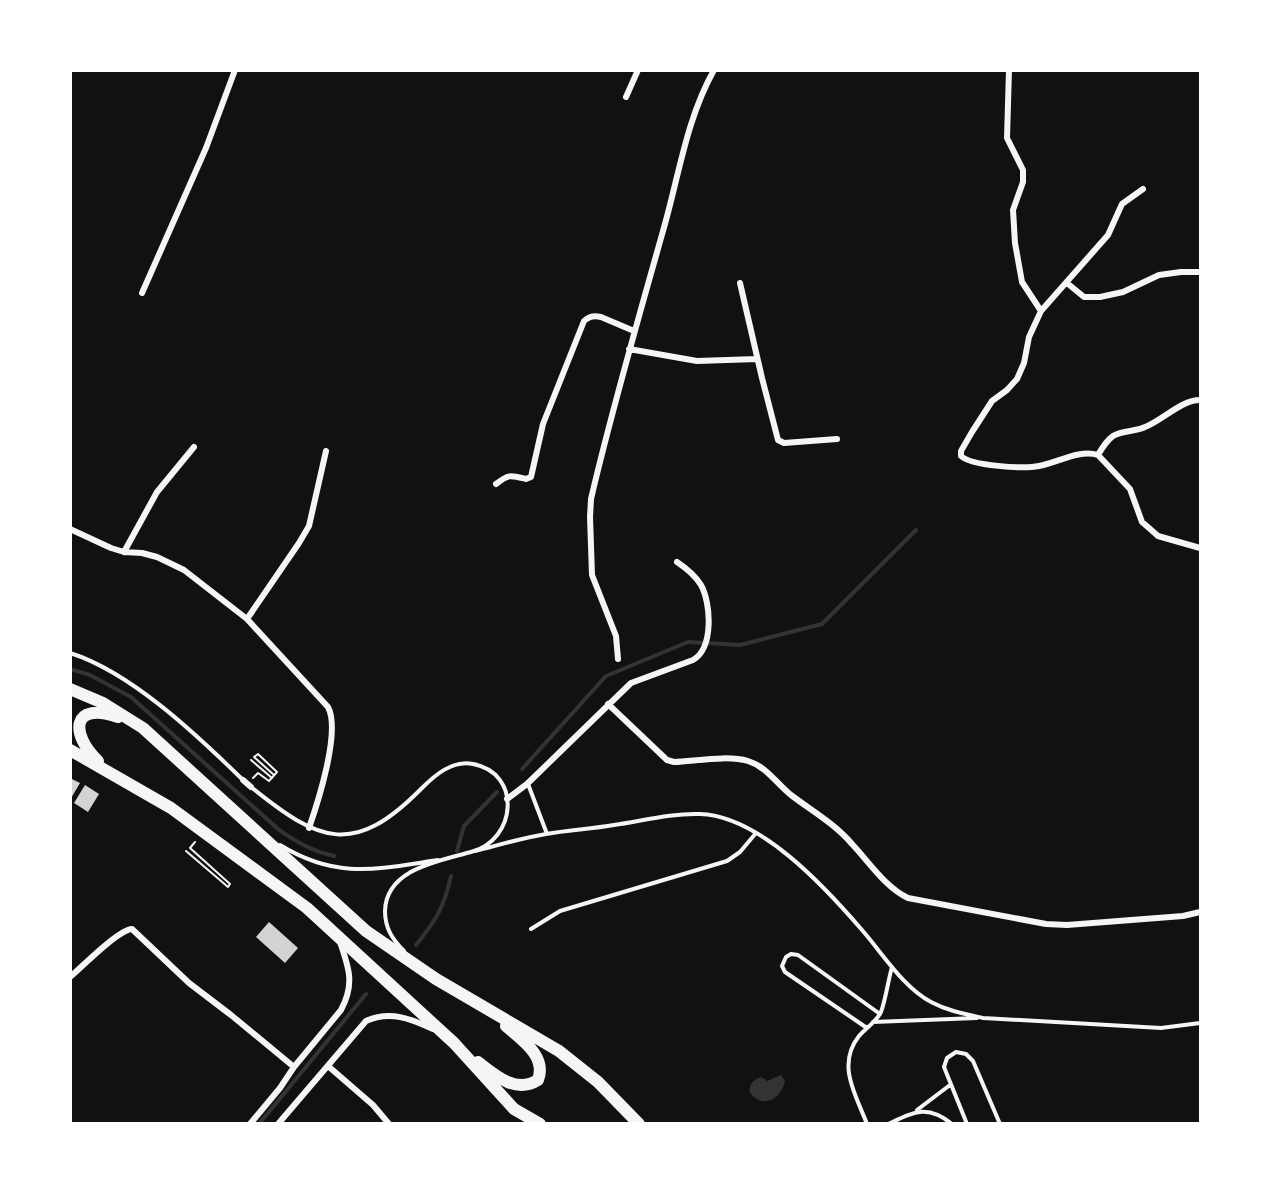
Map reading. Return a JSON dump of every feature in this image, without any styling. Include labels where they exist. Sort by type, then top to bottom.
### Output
[{"type":"main road","points":[[70,689],[103,703],[143,728],[346,914],[380,941],[436,979],[559,1051],[598,1082],[639,1124]]},
{"type":"main road","points":[[113,774],[85,746],[79,729],[82,719],[87,714],[102,712],[143,728]]},
{"type":"main road","points":[[70,750],[171,808],[299,902],[450,1039],[489,1071],[512,1084],[525,1086],[538,1080],[541,1068],[537,1055],[483,1006]]},
{"type":"main road","points":[[450,1039],[504,1100],[514,1109],[540,1124]]},
{"type":"street","points":[[142,293],[206,148],[235,70]]},
{"type":"street","points":[[626,97],[638,70]]},
{"type":"street","points":[[618,658],[616,636],[592,574],[591,499],[690,124],[703,90],[714,70]]},
{"type":"street","points":[[1009,70],[1007,138],[1023,170],[1023,182],[1013,210],[1015,243],[1023,286],[1041,311]]},
{"type":"street","points":[[1143,189],[1122,204],[1108,235],[1041,311],[1029,337],[1024,363],[1017,378],[1007,390],[992,401],[961,451],[961,456],[970,462],[1019,467],[1039,466],[1083,454],[1098,455],[1130,489],[1138,514],[1149,528],[1158,536],[1200,548]]},
{"type":"street","points":[[1067,283],[1084,297],[1100,297],[1123,292],[1159,275],[1200,272]]},
{"type":"street","points":[[740,283],[778,440],[784,443],[837,439]]},
{"type":"street","points":[[496,484],[512,475],[526,479],[531,477],[543,424],[587,318],[601,316],[634,331]]},
{"type":"street","points":[[629,349],[697,360],[757,359]]},
{"type":"street","points":[[1098,455],[1106,442],[1114,435],[1124,431],[1142,429],[1183,405],[1200,400]]},
{"type":"street","points":[[124,552],[157,492],[194,447]]},
{"type":"street","points":[[247,619],[309,526],[326,451]]},
{"type":"street","points":[[70,529],[91,540],[124,552],[157,556],[184,570],[247,619],[328,707],[332,716],[332,728],[323,781],[309,828]]},
{"type":"street","points":[[507,799],[528,784],[631,683],[693,660],[700,654],[709,634],[705,598],[692,573],[677,562]]},
{"type":"street","points":[[608,704],[667,760],[674,762],[736,759],[749,761],[766,770],[790,794],[845,835],[892,888],[908,898],[1046,924],[1200,912]]},
{"type":"street","points":[[243,780],[251,787]]},
{"type":"street","points":[[70,977],[115,938],[127,929],[132,929],[189,983],[294,1066]]},
{"type":"street","points":[[250,1124],[341,1010],[349,993],[349,971],[338,936]]},
{"type":"street","points":[[278,1124],[366,1021],[376,1016],[403,1017],[450,1039]]},
{"type":"street","points":[[328,1066],[373,1105],[389,1124]]},
{"type":"lane","points":[[70,653],[99,665],[147,696],[203,742],[243,780]]},
{"type":"lane","points":[[251,787],[281,811],[309,828],[328,835],[356,834],[385,820],[439,772],[463,764],[473,764],[493,774],[505,790],[507,799],[507,816],[501,832],[476,851]]},
{"type":"lane","points":[[528,784],[547,834]]},
{"type":"lane","points":[[436,979],[394,941],[387,925],[385,905],[389,893],[398,880],[419,868],[450,858],[547,834],[682,814],[701,814],[721,817],[756,832],[795,862],[831,895],[909,985],[930,1002],[983,1018]]},
{"type":"lane","points":[[245,820],[282,847],[302,857],[335,868],[368,870],[450,858]]},
{"type":"lane","points":[[531,929],[560,911],[727,861],[740,852],[756,832]]},
{"type":"lane","points":[[867,1028],[785,972],[782,966],[786,957],[791,954],[798,955],[880,1014]]},
{"type":"lane","points":[[867,1124],[848,1076],[847,1063],[854,1043],[880,1014],[892,966]]},
{"type":"lane","points":[[872,1022],[983,1018],[1147,1027],[1174,1027],[1200,1023]]},
{"type":"lane","points":[[967,1124],[945,1073],[944,1062],[956,1052],[966,1054],[973,1062],[1000,1124]]},
{"type":"lane","points":[[888,1124],[917,1111],[950,1085]]},
{"type":"lane","points":[[917,1111],[930,1111],[942,1116],[952,1124]]},
{"type":"path","points":[[250,760],[272,778],[274,775],[254,757],[258,754],[277,772],[269,781],[258,773]]},
{"type":"path","points":[[186,851],[228,887],[230,884],[190,848]]},
{"type":"shaded area","points":[[781,1075],[785,1081],[783,1088],[775,1098],[759,1100],[749,1091],[756,1079],[762,1077],[767,1081]]},
{"type":"building","points":[[70,778],[80,783],[70,800]]},
{"type":"building","points":[[85,785],[99,794],[88,812],[74,803]]},
{"type":"building","points":[[269,922],[298,948],[285,963],[256,937]]},
{"type":"waterway","points":[[522,769],[606,676],[688,642],[740,645],[822,624],[916,530]]},
{"type":"waterway","points":[[70,669],[90,675],[131,697],[278,829],[305,846],[334,856]]},
{"type":"waterway","points":[[457,851],[464,826],[497,792]]},
{"type":"waterway","points":[[416,945],[438,913],[451,876]]},
{"type":"waterway","points":[[259,1124],[366,994]]}]
